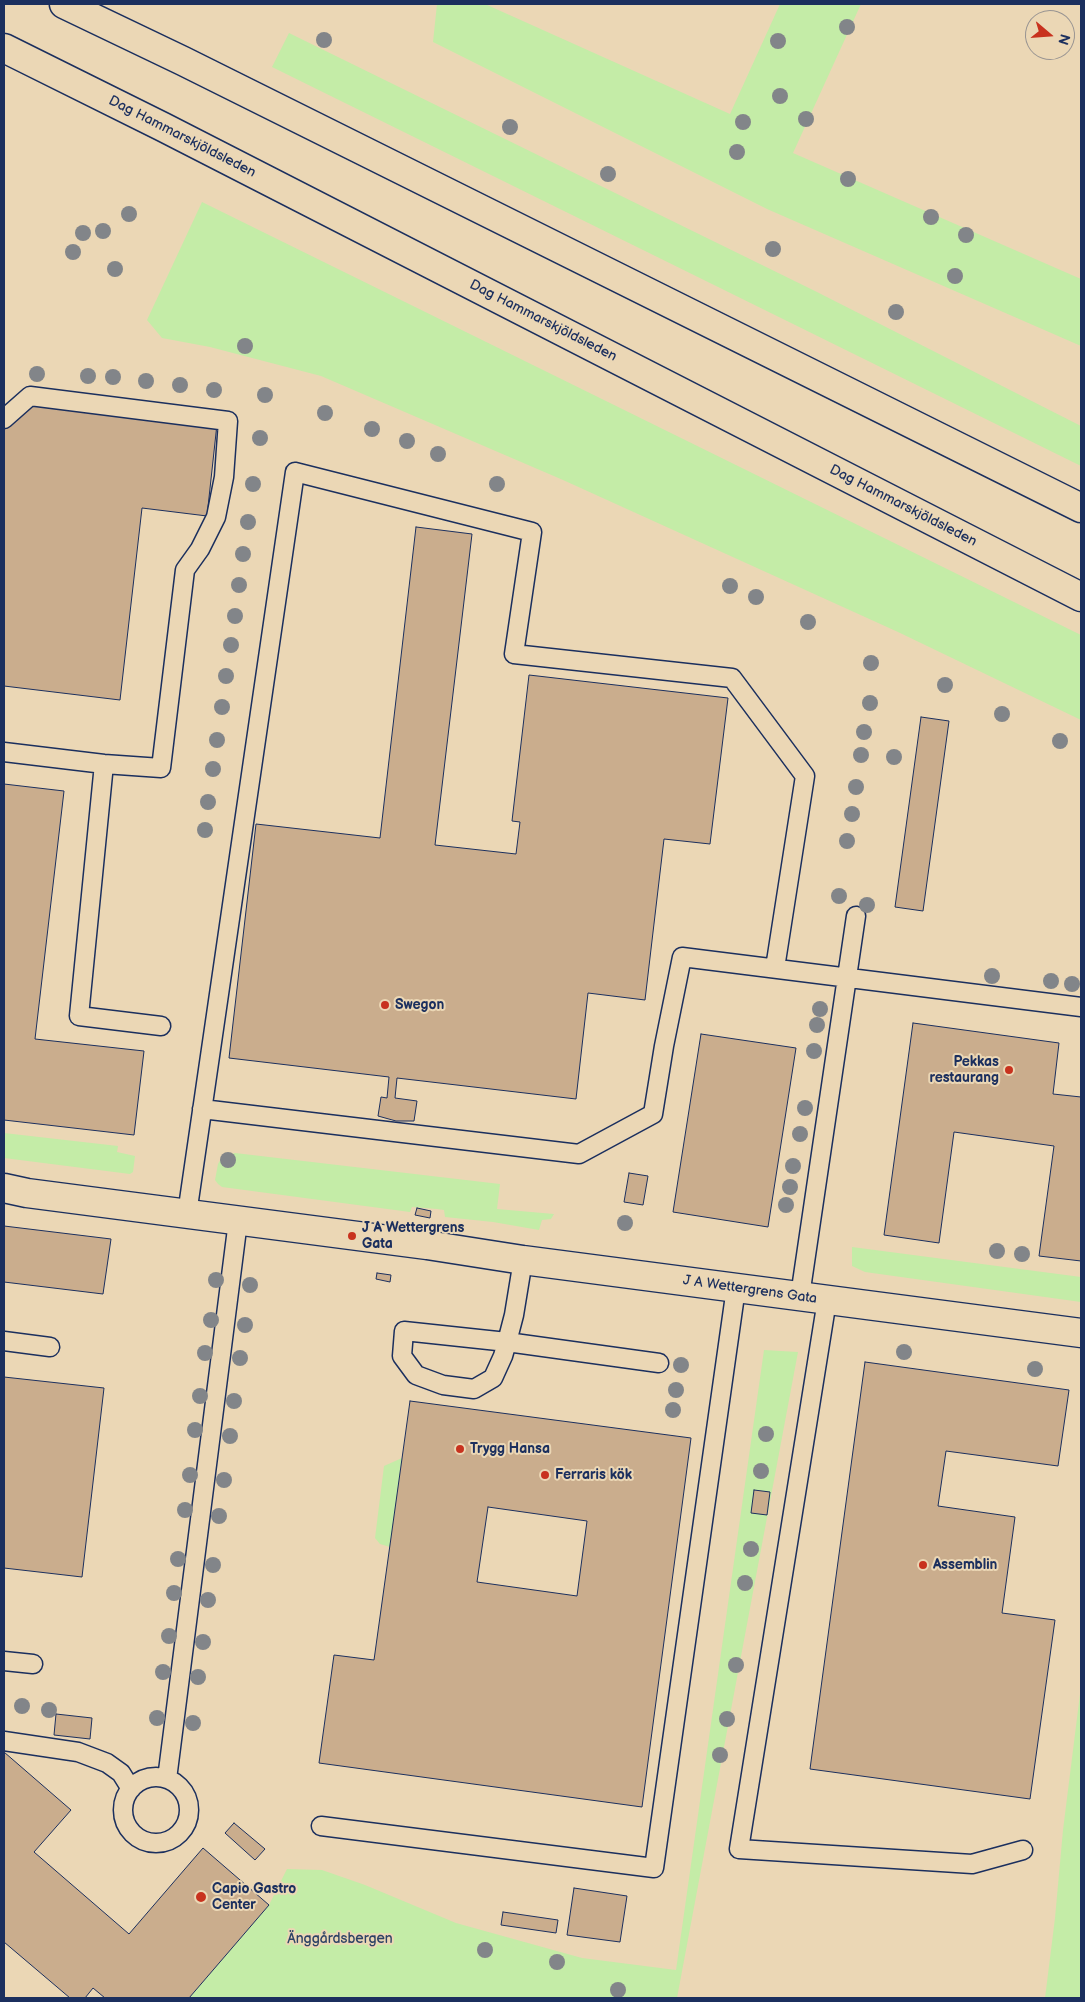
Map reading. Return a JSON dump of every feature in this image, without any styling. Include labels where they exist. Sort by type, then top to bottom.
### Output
[{"type":"main road","points":[[64,4],[164,51],[1081,508]]},
{"type":"main road","points":[[77,4],[164,51]]},
{"type":"main road","name":"Dag Hammarskjöldsleden","points":[[4,48],[163,127],[1081,597]]},
{"type":"main road","points":[[4,58],[163,127]]},
{"type":"main road","name":"J A Wettergrens Gata","points":[[4,1188],[27,1193],[428,1245],[523,1260],[1081,1333]]},
{"type":"lane","points":[[4,418],[30,396],[228,421],[224,477],[216,517],[200,549],[185,570],[161,768],[104,764],[4,752]]},
{"type":"lane","points":[[187,1214],[295,472],[532,532],[514,654],[732,678],[805,776],[774,968]]},
{"type":"lane","points":[[104,764],[79,1016],[161,1026]]},
{"type":"lane","points":[[800,1296],[856,916]]},
{"type":"lane","points":[[202,1109],[579,1154],[653,1114],[664,1046],[682,957],[1081,1007]]},
{"type":"lane","points":[[167,1779],[238,1221]]},
{"type":"lane","points":[[523,1260],[507,1342],[504,1356],[492,1378],[474,1389],[443,1385],[416,1375],[402,1356],[404,1331],[507,1342],[659,1363]]},
{"type":"lane","points":[[321,1826],[654,1868],[736,1288]]},
{"type":"lane","points":[[827,1300],[739,1849],[972,1864],[1023,1850]]},
{"type":"lane","points":[[4,1341],[50,1347]]},
{"type":"lane","points":[[4,1661],[33,1664]]},
{"type":"lane","points":[[4,1741],[78,1752],[107,1763],[121,1773],[131,1789]]},
{"type":"lane","points":[[147,1778],[167,1779],[181,1788],[188,1799],[189,1813],[186,1825],[177,1836],[161,1843],[149,1843],[141,1840],[128,1828],[123,1814],[125,1800],[131,1789],[147,1778]]},
{"type":"green space","points":[[437,4],[485,4],[730,114],[780,4],[861,4],[793,153],[1081,279],[1081,346],[767,209],[433,42]]},
{"type":"green space","points":[[289,33],[815,291],[1081,426],[1081,466],[272,67]]},
{"type":"green space","points":[[202,202],[1081,635],[1081,720],[898,632],[563,480],[321,376],[210,347],[162,338],[147,320]]},
{"type":"green space","points":[[4,1133],[118,1146],[117,1152],[135,1156],[133,1172],[130,1174],[4,1158]]},
{"type":"green space","points":[[235,1153],[500,1184],[497,1209],[554,1214],[551,1219],[542,1220],[539,1230],[493,1222],[445,1217],[444,1210],[437,1209],[412,1207],[410,1212],[222,1187],[215,1180],[218,1164],[222,1157]]},
{"type":"green space","points":[[852,1247],[1081,1277],[1081,1302],[865,1272],[852,1266]]},
{"type":"green space","name":"Änggårdsbergen","points":[[764,1350],[798,1352],[677,1998],[189,1998],[269,1905],[287,1869],[322,1870],[365,1885],[456,1923],[582,1958],[676,1970]]},
{"type":"green space","points":[[402,1458],[390,1547],[380,1544],[375,1538],[384,1466]]},
{"type":"green space","points":[[1081,1686],[1081,1998],[1045,1998],[1063,1830]]},
{"type":"building","points":[[32,403],[217,424],[207,516],[142,508],[120,700],[4,686],[4,424]]},
{"type":"building","points":[[416,527],[472,534],[435,845],[516,854],[520,822],[512,821],[529,675],[728,698],[710,844],[664,839],[645,1000],[588,993],[576,1099],[397,1078],[395,1098],[417,1101],[414,1121],[396,1121],[378,1116],[381,1097],[387,1098],[389,1077],[229,1058],[256,824],[380,838]]},
{"type":"building","points":[[921,717],[949,721],[923,911],[895,907]]},
{"type":"building","points":[[4,784],[64,791],[35,1039],[144,1051],[134,1135],[4,1120]]},
{"type":"building","points":[[913,1023],[1059,1043],[1053,1094],[1081,1097],[1081,1261],[1039,1256],[1054,1146],[954,1132],[939,1243],[884,1235]]},
{"type":"building","points":[[701,1034],[796,1048],[768,1227],[673,1212]]},
{"type":"building","points":[[629,1173],[648,1176],[643,1205],[624,1202]]},
{"type":"building","points":[[417,1208],[431,1211],[430,1218],[415,1215]]},
{"type":"building","points":[[4,1226],[111,1239],[103,1294],[4,1282]]},
{"type":"building","points":[[377,1273],[391,1275],[390,1282],[376,1279]]},
{"type":"building","name":"Assemblin","points":[[865,1362],[1069,1390],[1058,1466],[946,1451],[938,1506],[1015,1517],[1002,1613],[1055,1620],[1030,1799],[810,1769]]},
{"type":"building","points":[[4,1377],[104,1388],[82,1577],[4,1568]]},
{"type":"building","points":[[410,1401],[691,1438],[642,1807],[319,1763],[334,1655],[374,1660]],"holes":[[[488,1507],[587,1521],[577,1596],[477,1582]]]},
{"type":"building","points":[[754,1490],[770,1492],[767,1515],[751,1513]]},
{"type":"building","points":[[56,1714],[92,1718],[90,1739],[54,1735]]},
{"type":"building","points":[[4,1752],[71,1810],[34,1852],[129,1934],[203,1848],[269,1905],[189,1998],[105,1998],[93,1988],[85,1998],[70,1998],[4,1942]]},
{"type":"building","points":[[234,1823],[265,1849],[255,1860],[225,1833]]},
{"type":"building","points":[[574,1888],[627,1896],[620,1942],[567,1935]]},
{"type":"building","points":[[503,1912],[558,1920],[556,1933],[501,1925]]},
{"type":"place","name":"Swegon","points":[[385,1005]]},
{"type":"place","name":"Pekkas restaurang","points":[[1009,1070]]},
{"type":"place","name":"J A Wettergrens Gata","points":[[352,1236]]},
{"type":"place","name":"Trygg Hansa","points":[[460,1449]]},
{"type":"place","name":"Ferraris kök","points":[[545,1475]]},
{"type":"place","name":"Assemblin","points":[[923,1565]]},
{"type":"place","name":"Capio Gastro Center","points":[[201,1897]]}]
